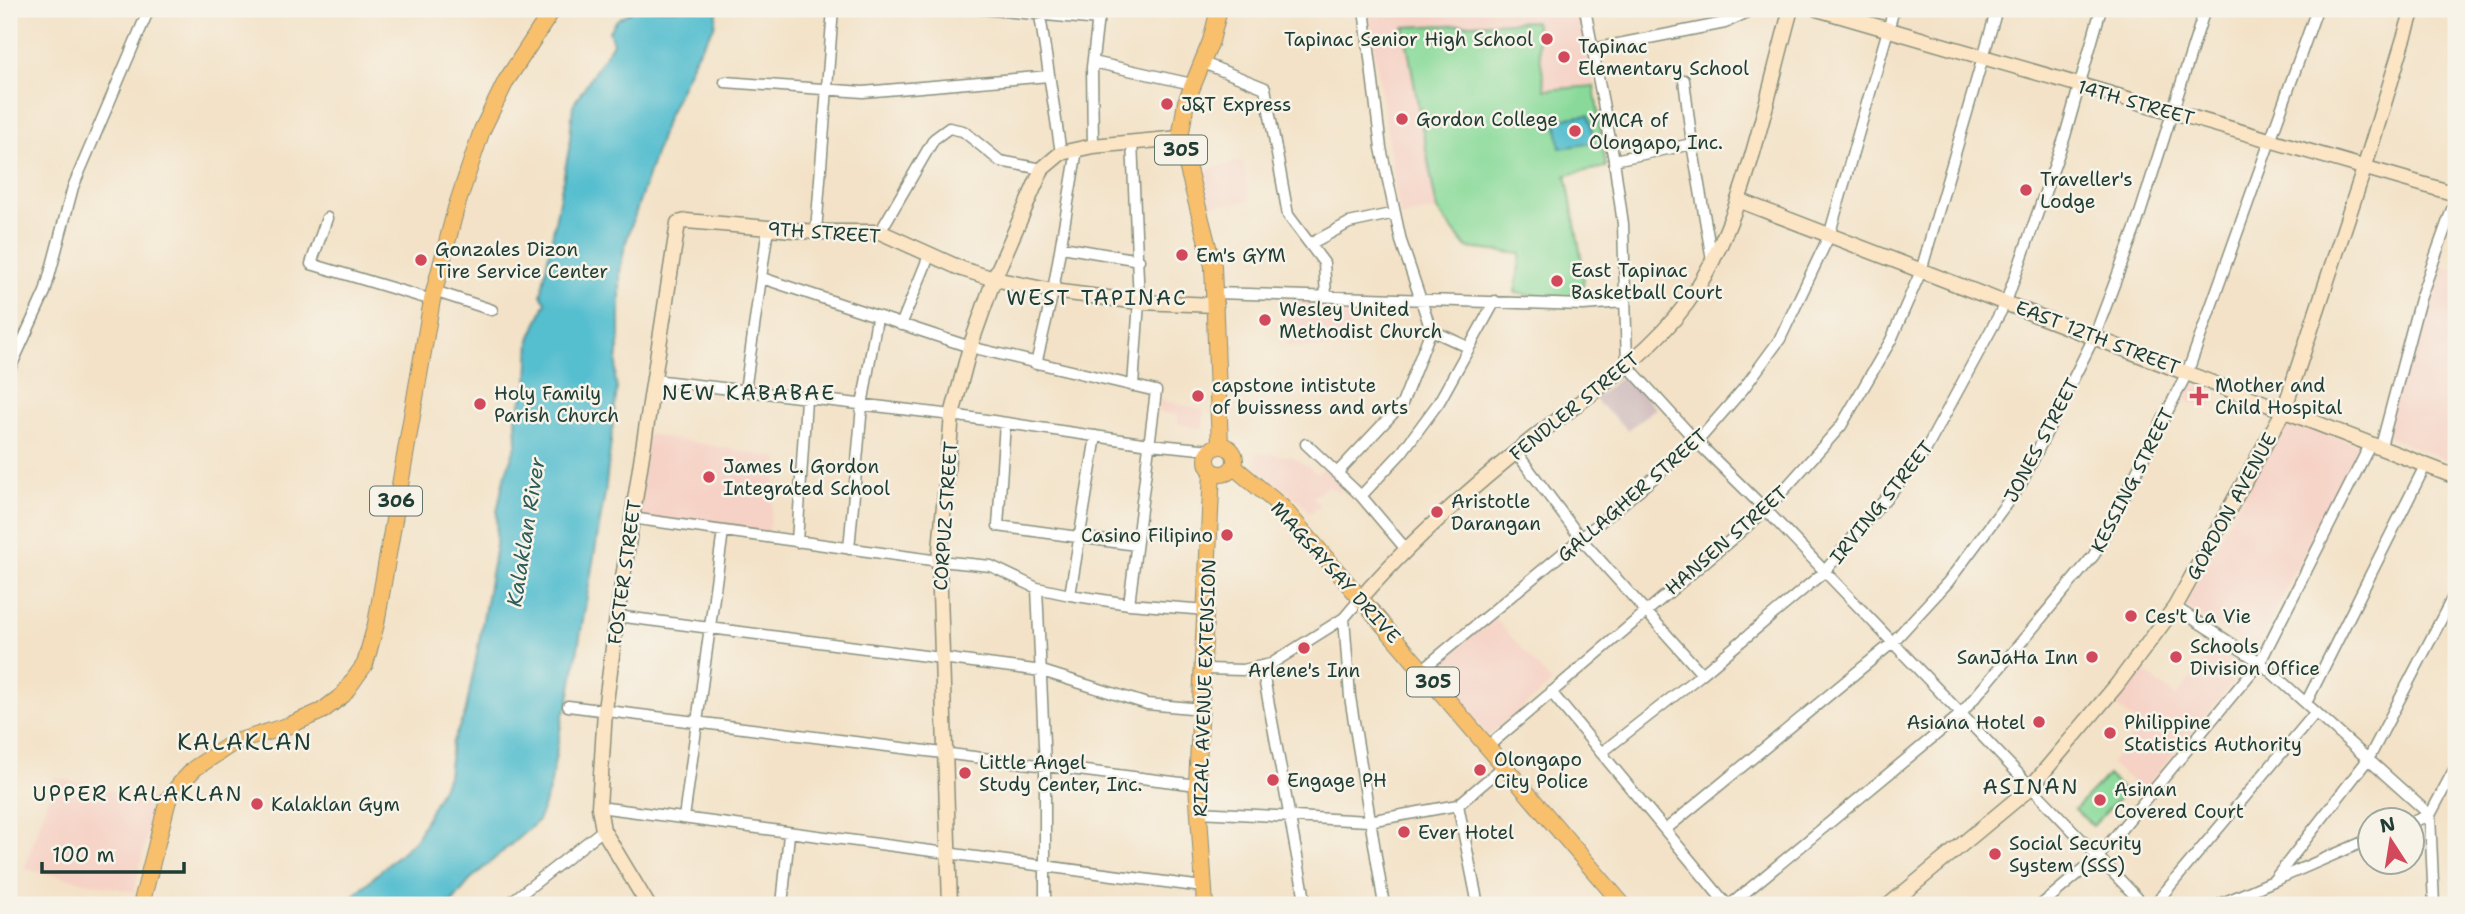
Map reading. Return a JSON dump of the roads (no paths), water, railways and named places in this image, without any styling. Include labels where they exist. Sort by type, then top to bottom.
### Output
[{"type":"main road","name":"306","points":[[141,905],[167,800],[195,768],[233,743],[322,711],[343,695],[365,664],[376,624],[433,296],[456,208],[482,130],[506,81],[553,9]]},
{"type":"main road","name":"305","points":[[1212,471],[1207,463],[1216,448],[1216,299],[1213,266],[1180,138],[1192,85],[1211,41],[1219,9]]},
{"type":"main road","name":"305","points":[[1216,448],[1232,450],[1236,458],[1234,467]]},
{"type":"main road","points":[[1212,471],[1224,474],[1234,467]]},
{"type":"main road","name":"MAGSAYSAY DRIVE","points":[[1234,467],[1283,508],[1623,905]]},
{"type":"main road","name":"RIZAL AVENUE EXTENSION","points":[[1205,905],[1197,786],[1205,669],[1212,471]]},
{"type":"street","points":[[9,370],[45,292],[73,187],[149,9]]},
{"type":"street","points":[[816,232],[833,9]]},
{"type":"street","points":[[981,9],[1099,14],[1093,62],[1093,146]]},
{"type":"street","points":[[1338,472],[1402,404],[1431,330],[1419,299],[1395,213],[1381,148],[1364,9]]},
{"type":"street","points":[[1585,9],[1615,160],[1625,239],[1627,365],[1696,442],[1766,510],[1891,644],[2144,905]]},
{"type":"street","points":[[1593,49],[1724,23],[1753,9]]},
{"type":"street","name":"FENDLER STREET","points":[[1205,669],[1262,667],[1344,618],[1405,548],[1516,452],[1627,365],[1687,303],[1712,260],[1738,200],[1791,9]]},
{"type":"street","name":"14TH STREET","points":[[1817,9],[2456,196]]},
{"type":"street","name":"GALLAGHER STREET","points":[[1423,669],[1696,442],[1780,339],[1829,236],[1894,9]]},
{"type":"street","name":"HANSEN STREET","points":[[1486,748],[1766,510],[1814,459],[1856,404],[1891,340],[1922,271],[1997,9]]},
{"type":"street","name":"IRVING STREET","points":[[1601,753],[1702,674],[1824,572],[1924,453],[2006,302],[2046,192],[2101,9]]},
{"type":"street","name":"JONES STREET","points":[[1665,831],[1891,644],[1948,582],[2007,507],[2095,335],[2137,226],[2205,9]]},
{"type":"street","name":"KESSING STREET","points":[[1729,905],[1961,714],[2094,555],[2188,371],[2317,9]]},
{"type":"street","name":"GORDON AVENUE","points":[[1889,905],[2030,788],[2116,686],[2175,607],[2284,410],[2364,169],[2413,9]]},
{"type":"street","points":[[1039,11],[1061,153]]},
{"type":"street","points":[[1093,62],[1192,85]]},
{"type":"street","points":[[1202,62],[1265,88],[1287,215],[1324,263],[1326,296]]},
{"type":"street","points":[[725,82],[826,91],[914,89],[1049,76]]},
{"type":"street","points":[[1684,80],[1712,260]]},
{"type":"street","points":[[880,232],[934,139],[949,128],[963,131],[1000,161],[1042,169]]},
{"type":"street","name":"CORPUZ STREET","points":[[950,905],[939,561],[952,415],[970,347],[994,279],[1042,169],[1061,153],[1132,141],[1180,138]]},
{"type":"street","points":[[1132,141],[1139,260],[1133,386]]},
{"type":"street","points":[[1615,160],[1692,144]]},
{"type":"street","points":[[1036,364],[1062,247],[1077,150]]},
{"type":"street","points":[[2040,905],[2098,857],[2260,662],[2376,444],[2420,299],[2456,196]]},
{"type":"street","name":"EAST 12TH STREET","points":[[1738,200],[2095,335],[2456,477]]},
{"type":"street","points":[[1310,244],[1349,223],[1395,213]]},
{"type":"street","points":[[327,218],[310,264],[492,310]]},
{"type":"street","name":"9TH STREET","points":[[678,228],[680,222],[686,221],[816,232],[880,232],[929,256],[994,279],[1053,291],[1139,302],[1326,296],[1583,305],[1625,302]]},
{"type":"street","name":"FOSTER STREET","points":[[648,905],[603,830],[599,807],[606,710],[617,616],[678,228]]},
{"type":"street","points":[[745,391],[768,228]]},
{"type":"street","points":[[1062,247],[1139,260]]},
{"type":"street","points":[[901,325],[929,256]]},
{"type":"street","points":[[762,278],[970,347],[1156,392],[1129,604]]},
{"type":"street","points":[[1361,496],[1402,452],[1438,402],[1495,301]]},
{"type":"street","points":[[849,549],[862,406],[877,318]]},
{"type":"street","points":[[1431,330],[1468,347]]},
{"type":"street","points":[[654,380],[952,415],[1149,444],[1216,448]]},
{"type":"street","points":[[797,542],[806,399]]},
{"type":"street","points":[[1005,423],[997,524],[1001,527],[1136,545]]},
{"type":"street","points":[[1070,595],[1096,436]]},
{"type":"street","points":[[1306,444],[1361,496],[1405,548]]},
{"type":"street","points":[[1516,452],[1581,540],[1702,674]]},
{"type":"street","points":[[2306,703],[2426,464]]},
{"type":"street","points":[[631,519],[991,566],[1037,588],[1070,595],[1129,604],[1207,610]]},
{"type":"street","points":[[684,818],[723,531]]},
{"type":"street","points":[[1037,588],[1045,766],[1045,905]]},
{"type":"street","points":[[2274,880],[2369,758],[2456,591]]},
{"type":"street","points":[[2175,607],[2260,662],[2430,815]]},
{"type":"street","points":[[617,616],[1042,671],[1147,704],[1202,709]]},
{"type":"street","points":[[1344,618],[1350,697],[1384,905]]},
{"type":"street","points":[[1262,667],[1306,905]]},
{"type":"street","points":[[1551,692],[1729,905]]},
{"type":"street","points":[[568,706],[1197,786]]},
{"type":"street","points":[[2154,905],[2316,712]]},
{"type":"street","points":[[1198,812],[1289,819],[1369,821],[1458,805],[1504,766]]},
{"type":"street","points":[[2434,905],[2430,815],[2456,766]]},
{"type":"street","points":[[1458,805],[1478,905]]},
{"type":"street","points":[[599,807],[1203,887]]},
{"type":"street","points":[[2426,817],[2430,815]]},
{"type":"street","points":[[507,905],[603,830]]},
{"type":"street","points":[[782,905],[789,834]]},
{"type":"street","points":[[2218,905],[2356,845]]},
{"type":"water","name":"Kalaklan River","points":[[635,9],[718,9],[714,27],[696,55],[667,118],[625,245],[620,271],[620,336],[615,379],[617,388],[605,493],[568,706],[563,714],[550,788],[538,821],[472,878],[450,905],[343,905],[416,839],[448,776],[452,743],[465,714],[476,659],[496,546],[497,512],[504,478],[517,442],[516,418],[528,382],[530,339],[546,302],[541,295],[569,149],[573,105],[613,43],[609,31],[617,20]]},
{"type":"water","name":"YMCA of Olongapo, Inc.","points":[[1589,115],[1594,143],[1560,148],[1556,119]]},
{"type":"place","name":"Tapinac Senior High School","points":[[1547,39]]},
{"type":"place","name":"Tapinac Elementary School","points":[[1564,57]]},
{"type":"place","name":"J&T Express","points":[[1167,104]]},
{"type":"place","name":"Gordon College","points":[[1402,119]]},
{"type":"place","name":"YMCA of Olongapo, Inc.","points":[[1575,131]]},
{"type":"place","name":"Traveller's Lodge","points":[[2026,190]]},
{"type":"place","name":"Em's GYM","points":[[1182,255]]},
{"type":"place","name":"Gonzales Dizon Tire Service Center","points":[[421,260]]},
{"type":"place","name":"East Tapinac Basketball Court","points":[[1557,281]]},
{"type":"place","name":"Wesley United Methodist Church","points":[[1265,320]]},
{"type":"place","name":"capstone intistute of buissness and arts","points":[[1198,396]]},
{"type":"place","name":"Mother and Child Hospital","points":[[2199,396]]},
{"type":"place","name":"Holy Family Parish Church","points":[[480,404]]},
{"type":"place","name":"James L. Gordon Integrated School","points":[[709,477]]},
{"type":"place","name":"Aristotle Darangan","points":[[1437,512]]},
{"type":"place","name":"Casino Filipino","points":[[1227,535]]},
{"type":"place","name":"Ces't La Vie","points":[[2131,616]]},
{"type":"place","name":"Arlene's Inn","points":[[1304,648]]},
{"type":"place","name":"SanJaHa Inn","points":[[2092,657]]},
{"type":"place","name":"Schools Division Office","points":[[2176,657]]},
{"type":"place","name":"Asiana Hotel","points":[[2039,722]]},
{"type":"place","name":"Philippine Statistics Authority","points":[[2110,733]]},
{"type":"place","name":"Olongapo City Police","points":[[1480,770]]},
{"type":"place","name":"Little Angel Study Center, Inc.","points":[[965,773]]},
{"type":"place","name":"Engage PH","points":[[1273,780]]},
{"type":"place","name":"Asinan Covered Court","points":[[2100,800]]},
{"type":"place","name":"Kalaklan Gym","points":[[257,804]]},
{"type":"place","name":"Ever Hotel","points":[[1404,832]]},
{"type":"place","name":"Social Security System (SSS)","points":[[1995,854]]},
{"type":"district","name":"WEST TAPINAC","points":[[1097,298]]},
{"type":"district","name":"NEW KABABAE","points":[[749,393]]},
{"type":"district","name":"KALAKLAN","points":[[245,742]]},
{"type":"district","name":"ASINAN","points":[[2031,787]]},
{"type":"district","name":"UPPER KALAKLAN","points":[[138,794]]}]
